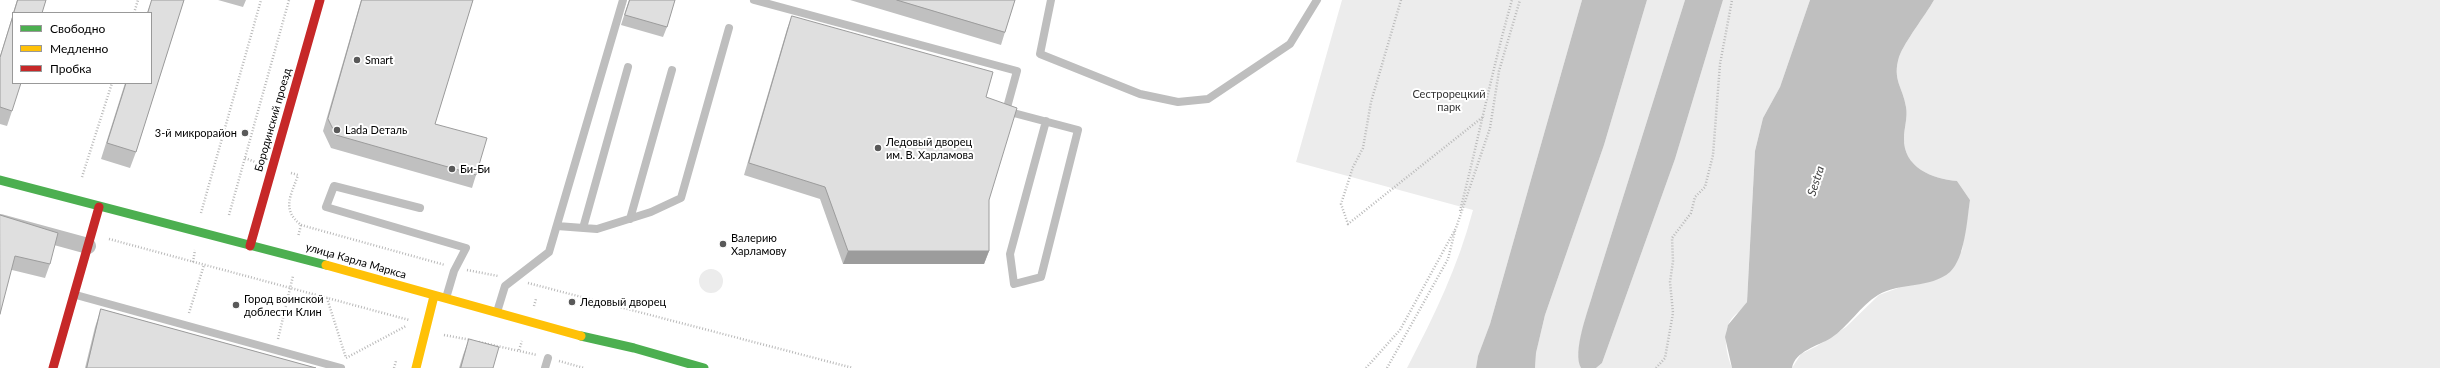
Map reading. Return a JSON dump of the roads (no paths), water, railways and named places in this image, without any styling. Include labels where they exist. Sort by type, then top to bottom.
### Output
[{"type":"street","name":"Бородинский проезд","points":[[250,246],[320,0]]},
{"type":"street","name":"улица Карла Маркса","points":[[0,180],[446,299],[561,332],[634,348],[704,368]]},
{"type":"street","points":[[54,368],[100,207]]},
{"type":"street","points":[[0,222],[90,240]]},
{"type":"street","points":[[416,368],[434,296]]},
{"type":"lane","points":[[496,313],[505,286],[549,252],[622,0]]},
{"type":"lane","points":[[754,0],[1017,71],[1006,111],[1046,121],[1078,130],[1041,277],[1014,284],[1010,254],[1046,121]]},
{"type":"lane","points":[[1051,0],[1040,54],[1140,94],[1178,102],[1208,99],[1290,44],[1317,0]]},
{"type":"lane","points":[[557,226],[597,229],[651,212],[681,198],[729,28]]},
{"type":"lane","points":[[583,228],[628,67]]},
{"type":"lane","points":[[630,219],[672,70]]},
{"type":"lane","points":[[420,208],[334,186],[326,207],[466,248],[456,268],[446,299]]},
{"type":"lane","points":[[75,295],[341,368]]},
{"type":"lane","points":[[545,368],[548,358]]},
{"type":"water","points":[[1582,0],[1647,0],[1604,145],[1545,315],[1536,353],[1535,368],[1476,368],[1478,356],[1490,324]]},
{"type":"water","points":[[1685,0],[1723,0],[1675,159],[1602,363],[1596,368],[1581,368],[1578,352],[1585,320]]},
{"type":"water","name":"Sestra","points":[[1810,0],[1934,0],[1899,57],[1897,65],[1897,78],[1905,100],[1906,119],[1904,138],[1908,157],[1921,170],[1929,174],[1938,178],[1957,181],[1970,200],[1962,248],[1955,266],[1950,272],[1933,281],[1896,288],[1878,295],[1831,338],[1802,353],[1794,362],[1792,368],[1732,368],[1725,337],[1728,325],[1747,302],[1755,151],[1763,118],[1780,87]]},
{"type":"place","name":"Smart","points":[[357,60]]},
{"type":"place","name":"Lada Dеталь","points":[[337,130]]},
{"type":"place","name":"3-й микрорайон","points":[[245,133]]},
{"type":"place","name":"Ледовый дворец им. В. Харламова","points":[[878,148]]},
{"type":"place","name":"Би-Би","points":[[452,169]]},
{"type":"place","name":"Валерию Харламову","points":[[723,244]]},
{"type":"place","name":"Ледовый дворец","points":[[572,302]]},
{"type":"place","name":"Город воинской доблести Клин","points":[[236,305]]},
{"type":"park label","name":"Сестрорецкий парк","points":[[1449,100]]}]
